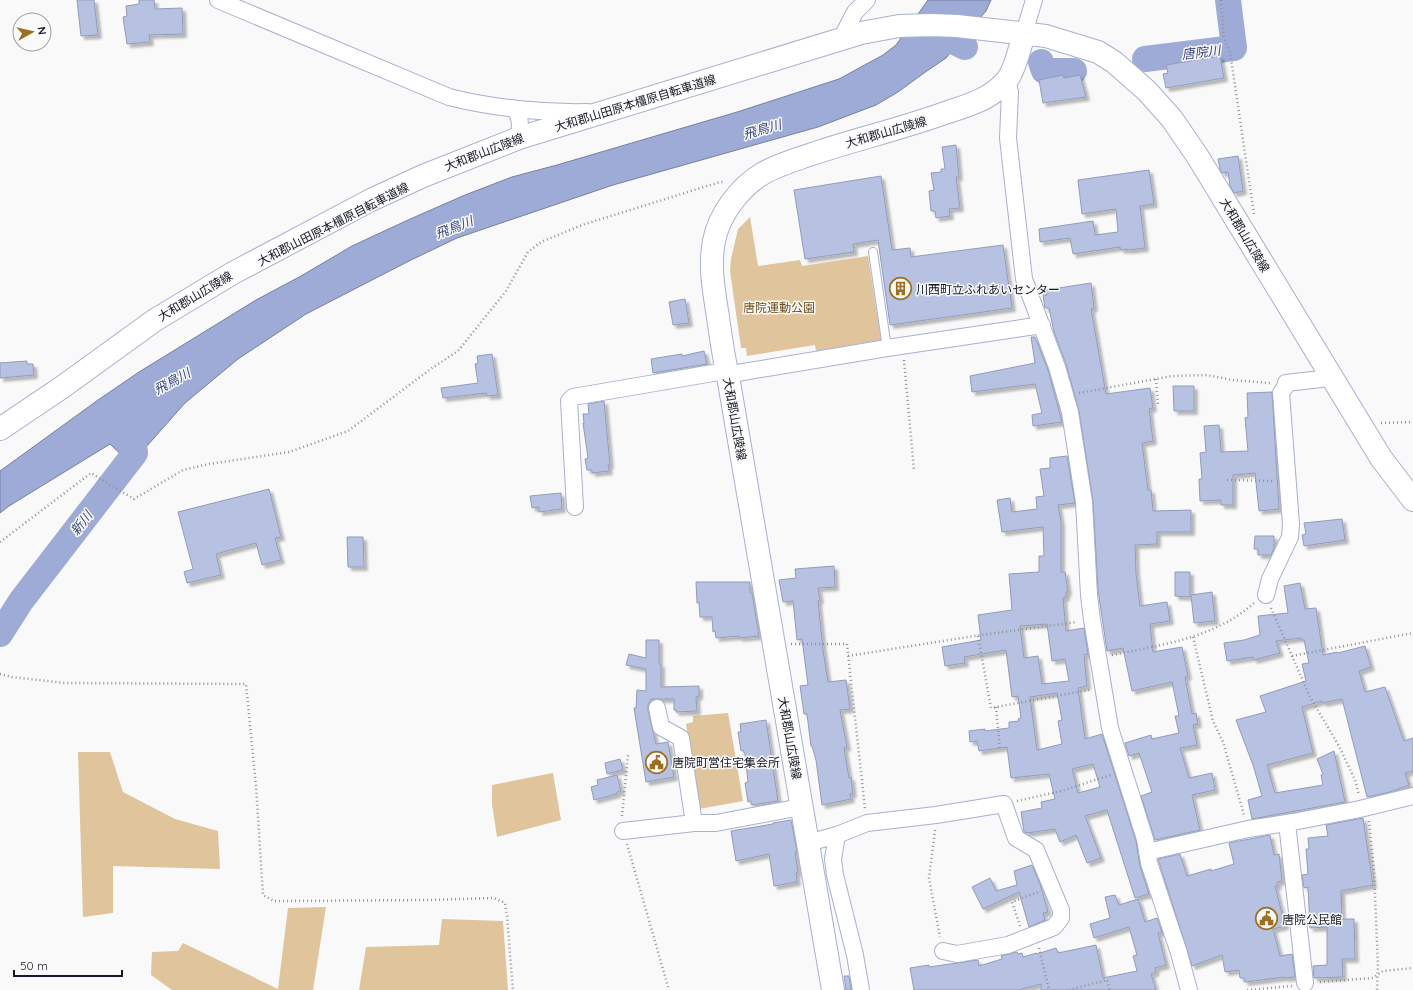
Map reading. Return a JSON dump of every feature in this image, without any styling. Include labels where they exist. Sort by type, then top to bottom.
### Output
[{"type":"main road","name":"大和郡山広陵線","points":[[0,429],[155,320],[233,273],[371,200],[423,176],[519,138],[599,112],[851,36],[900,26],[931,25],[991,29],[1004,32],[1046,36],[1098,52],[1114,62],[1147,91],[1172,119],[1198,158],[1381,458],[1413,500]]},
{"type":"main road","name":"大和郡山広陵線","points":[[833,990],[713,286],[711,262],[714,240],[721,220],[735,198],[750,182],[762,174],[837,146],[925,121],[984,99],[1007,81],[1020,51],[1024,33]]},
{"type":"street","points":[[218,0],[450,97],[468,102],[513,108],[599,112]]},
{"type":"street","points":[[851,36],[855,12],[867,0]]},
{"type":"street","points":[[1024,33],[1034,0]]},
{"type":"street","points":[[1007,81],[1010,92],[1008,138],[1024,279],[1057,367],[1070,412],[1084,502],[1089,595],[1092,620],[1110,728],[1125,771],[1148,852],[1149,863],[1179,953],[1189,990]]},
{"type":"street","points":[[513,108],[518,112],[520,119],[519,138]]},
{"type":"street","points":[[575,507],[569,401],[573,397],[719,372],[737,373],[887,348],[1042,325]]},
{"type":"street","points":[[1266,595],[1270,579],[1290,537],[1291,524],[1281,393],[1286,386],[1286,383],[1321,379],[1331,375]]},
{"type":"street","points":[[657,708],[661,727],[681,738],[694,823]]},
{"type":"street","points":[[1148,852],[1248,829],[1287,823],[1413,796]]},
{"type":"street","points":[[808,843],[837,835],[867,823],[936,815],[1004,804],[1016,838],[1036,850],[1061,910],[1061,918],[1054,927],[1008,945],[957,954],[943,951]]},
{"type":"street","points":[[623,831],[694,823],[716,823],[801,806]]},
{"type":"street","points":[[1287,823],[1305,983]]},
{"type":"street","points":[[837,835],[833,858],[835,875],[855,955],[861,990]]},
{"type":"lane","points":[[873,252],[887,348]]},
{"type":"path","points":[[1221,0],[1224,38],[1230,52],[1254,214]]},
{"type":"path","points":[[0,542],[91,473],[134,499],[183,470],[210,464],[289,452],[348,431],[432,368],[458,351],[506,291],[528,252],[541,242],[582,225],[720,182],[750,182]]},
{"type":"path","points":[[903,346],[914,470]]},
{"type":"path","points":[[1065,396],[1172,376],[1207,375],[1232,380],[1286,383]]},
{"type":"path","points":[[1156,379],[1158,405]]},
{"type":"path","points":[[1364,430],[1374,424],[1413,422]]},
{"type":"path","points":[[1227,480],[1288,481]]},
{"type":"path","points":[[1098,658],[1193,637],[1218,628],[1253,605],[1261,596],[1266,595],[1310,697],[1339,746],[1355,780],[1362,803],[1368,811],[1374,871],[1378,966],[1377,990]]},
{"type":"path","points":[[848,656],[1092,620]]},
{"type":"path","points":[[1292,656],[1413,633]]},
{"type":"path","points":[[978,636],[991,708],[1103,687]]},
{"type":"path","points":[[1193,637],[1214,721],[1223,742],[1248,829]]},
{"type":"path","points":[[774,645],[847,644],[867,823]]},
{"type":"path","points":[[0,674],[12,677],[65,683],[246,684],[256,786],[263,895],[274,901],[494,898],[505,903],[514,990]]},
{"type":"path","points":[[996,707],[1000,750]]},
{"type":"path","points":[[628,754],[622,817],[623,831],[669,990]]},
{"type":"path","points":[[1004,804],[1061,791],[1125,771]]},
{"type":"path","points":[[936,815],[929,878],[943,951]]},
{"type":"path","points":[[1049,990],[1030,936],[1012,902],[1052,888]]},
{"type":"path","points":[[1377,975],[1383,971],[1413,968]]},
{"type":"path","points":[[1069,990],[1107,980],[1110,990]]},
{"type":"green space","name":"唐院運動公園","points":[[750,217],[758,266],[800,260],[802,266],[868,256],[881,340],[816,351],[815,345],[747,356],[746,348],[741,348],[730,271],[731,259],[738,229]]},
{"type":"green space","points":[[728,713],[743,801],[699,809],[686,724],[693,722],[693,716]]},
{"type":"green space","points":[[78,752],[110,752],[123,792],[175,819],[218,831],[220,869],[113,866],[113,913],[83,917]]},
{"type":"green space","points":[[553,773],[561,820],[497,837],[492,804],[492,785]]},
{"type":"green space","points":[[326,907],[313,990],[172,990],[151,975],[152,952],[178,951],[183,943],[278,989],[288,908]]},
{"type":"green space","points":[[442,919],[503,921],[508,990],[359,990],[366,947],[439,945]]},
{"type":"water","points":[[928,0],[991,0],[986,11],[946,58],[898,92],[876,105],[818,127],[613,185],[457,238],[306,314],[238,359],[185,403],[131,464],[110,444],[0,513],[0,471],[139,372],[256,300],[352,246],[465,195],[512,177],[737,112],[839,79],[883,55],[896,45]]},
{"type":"building","points":[[77,0],[94,0],[98,35],[81,36]]},
{"type":"building","points":[[139,0],[154,0],[155,9],[182,8],[183,34],[149,35],[150,42],[127,44],[123,17],[127,16],[126,6],[139,4]]},
{"type":"building","points":[[1220,56],[1224,78],[1166,88],[1163,74],[1168,73],[1166,65]]},
{"type":"building","points":[[1063,75],[1064,78],[1080,75],[1086,97],[1043,103],[1039,80]]},
{"type":"building","points":[[956,145],[959,177],[956,177],[960,208],[949,209],[950,216],[936,218],[935,211],[931,211],[929,191],[934,190],[931,173],[941,172],[941,169],[945,169],[942,147]]},
{"type":"building","points":[[1238,156],[1243,191],[1234,193],[1230,186],[1228,172],[1222,173],[1218,159]]},
{"type":"building","points":[[1149,170],[1154,204],[1140,206],[1145,248],[1121,250],[1120,247],[1073,254],[1070,238],[1040,242],[1039,229],[1093,221],[1095,235],[1118,232],[1116,209],[1082,214],[1078,180]]},
{"type":"building","points":[[881,176],[892,250],[910,248],[911,257],[1003,245],[1012,308],[890,325],[878,240],[853,244],[854,252],[805,259],[794,190]]},
{"type":"building","points":[[1091,283],[1094,308],[1091,309],[1106,394],[1150,388],[1153,408],[1149,409],[1153,441],[1142,443],[1148,490],[1151,490],[1153,511],[1191,510],[1191,532],[1157,532],[1157,544],[1135,545],[1136,573],[1140,606],[1167,602],[1170,621],[1150,624],[1153,652],[1182,647],[1188,676],[1185,677],[1192,714],[1196,713],[1198,724],[1193,725],[1197,745],[1180,748],[1189,778],[1212,773],[1215,790],[1192,795],[1200,830],[1155,840],[1141,796],[1152,792],[1139,753],[1129,756],[1125,743],[1151,735],[1152,739],[1179,733],[1175,716],[1179,716],[1172,682],[1132,691],[1123,648],[1107,651],[1098,590],[1093,501],[1079,411],[1066,364],[1054,332],[1049,308],[1045,308],[1043,295],[1047,295],[1046,290]]},
{"type":"building","points":[[685,299],[689,323],[673,325],[669,302]]},
{"type":"building","points":[[1031,337],[1035,337],[1048,370],[1062,422],[1033,426],[1032,415],[1042,413],[1035,384],[972,392],[970,376],[1035,363]]},
{"type":"building","points":[[704,351],[707,364],[653,373],[651,359],[682,354],[682,356]]},
{"type":"building","points":[[492,354],[498,395],[487,396],[486,393],[443,398],[441,388],[478,383],[475,364],[478,363],[477,356]]},
{"type":"building","points":[[27,361],[27,364],[33,364],[34,375],[0,378],[0,363]]},
{"type":"building","points":[[1173,386],[1194,386],[1194,411],[1174,411]]},
{"type":"building","points":[[1272,392],[1279,509],[1259,511],[1255,473],[1233,475],[1233,505],[1221,505],[1221,500],[1200,501],[1199,479],[1202,479],[1200,453],[1206,452],[1204,426],[1219,425],[1221,452],[1248,451],[1245,418],[1248,417],[1247,393]]},
{"type":"building","points":[[604,401],[610,465],[608,465],[609,471],[592,473],[592,470],[587,470],[585,459],[588,458],[583,414],[589,414],[588,404]]},
{"type":"building","points":[[1067,456],[1075,503],[1058,505],[1061,522],[1061,572],[1065,572],[1068,592],[1066,592],[1066,597],[1063,598],[1066,631],[1084,628],[1088,654],[1084,655],[1087,686],[1078,688],[1085,739],[1102,734],[1136,841],[1140,866],[1149,894],[1135,898],[1107,810],[1085,816],[1101,858],[1087,863],[1076,835],[1060,842],[1055,829],[1027,833],[1024,832],[1021,812],[1042,808],[1041,802],[1055,799],[1049,774],[1011,778],[1007,747],[979,751],[977,741],[970,742],[969,731],[1009,728],[1009,722],[1019,721],[1018,719],[1021,718],[1018,696],[1012,697],[1006,650],[964,657],[965,663],[945,666],[942,647],[981,640],[978,615],[1012,610],[1009,574],[1039,572],[1039,556],[1044,556],[1043,527],[1002,532],[997,500],[1010,498],[1012,512],[1037,509],[1036,497],[1044,496],[1040,469],[1050,468],[1050,458]],"holes":[[[1047,624],[1052,661],[1065,659],[1069,681],[1042,684],[1038,656],[1024,658],[1020,626]],[[1057,693],[1062,720],[1058,721],[1062,744],[1037,750],[1030,697]],[[1093,764],[1100,787],[1078,793],[1072,769]]]},
{"type":"building","points":[[269,489],[281,537],[275,538],[281,560],[262,565],[256,543],[216,554],[221,575],[187,583],[184,572],[193,569],[178,512]]},
{"type":"building","points":[[561,493],[562,509],[539,512],[539,507],[532,508],[530,496]]},
{"type":"building","points":[[1342,519],[1345,540],[1304,546],[1302,535],[1306,534],[1304,523]]},
{"type":"building","points":[[1255,536],[1274,536],[1274,548],[1271,555],[1258,555],[1258,549],[1254,549]]},
{"type":"building","points":[[347,537],[363,537],[364,567],[348,567]]},
{"type":"building","points":[[834,566],[835,587],[818,588],[820,600],[818,601],[828,682],[846,680],[850,709],[840,710],[847,747],[844,748],[849,778],[851,777],[853,794],[850,794],[851,799],[822,805],[816,760],[811,746],[807,714],[804,714],[800,686],[808,685],[802,639],[797,640],[793,601],[783,602],[779,580],[796,578],[795,569]]},
{"type":"building","points":[[1175,572],[1190,572],[1190,597],[1175,596]]},
{"type":"building","points":[[696,582],[750,582],[750,593],[752,593],[759,636],[716,638],[715,631],[713,632],[712,617],[700,617],[699,603],[697,603]]},
{"type":"building","points":[[1300,583],[1305,609],[1316,608],[1323,655],[1365,646],[1371,667],[1359,671],[1365,692],[1385,687],[1404,741],[1413,738],[1413,771],[1405,773],[1409,785],[1390,792],[1367,797],[1342,699],[1323,703],[1322,701],[1302,707],[1313,753],[1267,765],[1275,793],[1323,785],[1321,775],[1323,774],[1317,759],[1334,751],[1345,802],[1252,819],[1248,800],[1262,796],[1253,765],[1236,720],[1266,712],[1260,696],[1306,681],[1302,664],[1309,663],[1304,640],[1301,638],[1276,641],[1280,653],[1254,660],[1253,657],[1227,661],[1224,643],[1244,640],[1260,635],[1258,616],[1288,613],[1284,586]]},
{"type":"building","points":[[1212,592],[1215,621],[1194,623],[1191,595]]},
{"type":"building","points":[[646,640],[659,640],[661,687],[699,686],[699,696],[696,697],[697,711],[676,712],[676,710],[674,710],[674,699],[651,699],[648,705],[648,710],[656,744],[668,742],[674,777],[646,782],[634,708],[636,708],[637,690],[646,691],[646,669],[626,665],[629,654],[646,658]]},
{"type":"building","points":[[766,720],[778,801],[752,805],[751,801],[748,802],[745,783],[748,782],[745,754],[743,750],[741,751],[738,732],[741,732],[740,724]]},
{"type":"building","points":[[620,759],[623,770],[607,774],[605,763]]},
{"type":"building","points":[[617,775],[621,791],[617,792],[617,794],[594,800],[591,787],[598,785],[597,780]]},
{"type":"building","points":[[1363,818],[1373,885],[1341,891],[1342,919],[1354,919],[1355,959],[1342,959],[1343,977],[1314,978],[1313,966],[1327,965],[1327,927],[1310,928],[1308,887],[1304,888],[1302,875],[1308,874],[1306,849],[1309,849],[1308,838],[1328,836],[1326,825]]},
{"type":"building","points":[[791,820],[797,851],[795,852],[798,872],[796,873],[797,882],[774,886],[769,854],[736,861],[731,831]]},
{"type":"building","points":[[1270,835],[1274,855],[1279,854],[1282,881],[1277,882],[1278,886],[1275,886],[1285,926],[1273,929],[1280,956],[1292,954],[1295,977],[1245,982],[1244,978],[1240,978],[1239,970],[1225,972],[1222,955],[1192,966],[1158,859],[1180,854],[1187,876],[1211,869],[1211,871],[1234,864],[1229,843]]},
{"type":"building","points":[[1032,865],[1040,884],[1048,912],[1043,913],[1045,920],[1029,927],[1019,892],[983,909],[972,887],[990,878],[996,891],[1017,885],[1014,871]]},
{"type":"building","points":[[1115,895],[1119,905],[1138,899],[1145,922],[1157,918],[1162,932],[1158,933],[1166,965],[1155,968],[1156,972],[1151,974],[1156,990],[1041,990],[1041,984],[1018,990],[914,990],[910,968],[929,965],[929,967],[978,960],[979,966],[1002,959],[1001,956],[1017,952],[1018,954],[1022,953],[1023,957],[1056,948],[1058,953],[1096,945],[1103,978],[1137,971],[1133,956],[1137,955],[1129,927],[1094,938],[1090,924],[1110,918],[1105,897]]},
{"type":"building","points":[[844,976],[849,976],[851,990],[846,990]]},
{"type":"waterway","name":"唐院川","points":[[1145,59],[1234,48],[1228,0]]},
{"type":"waterway","name":"飛鳥川","points":[[939,34],[965,47]]},
{"type":"waterway","name":"唐院川","points":[[1041,62],[1044,71],[1074,71]]},
{"type":"waterway","name":"新川","points":[[0,634],[21,601],[135,453],[132,429]]},
{"type":"place","name":"川西町立ふれあいセンター","points":[[901,289]]},
{"type":"place","name":"唐院町営住宅集会所","points":[[657,762]]},
{"type":"place","name":"唐院公民館","points":[[1266,919]]}]
